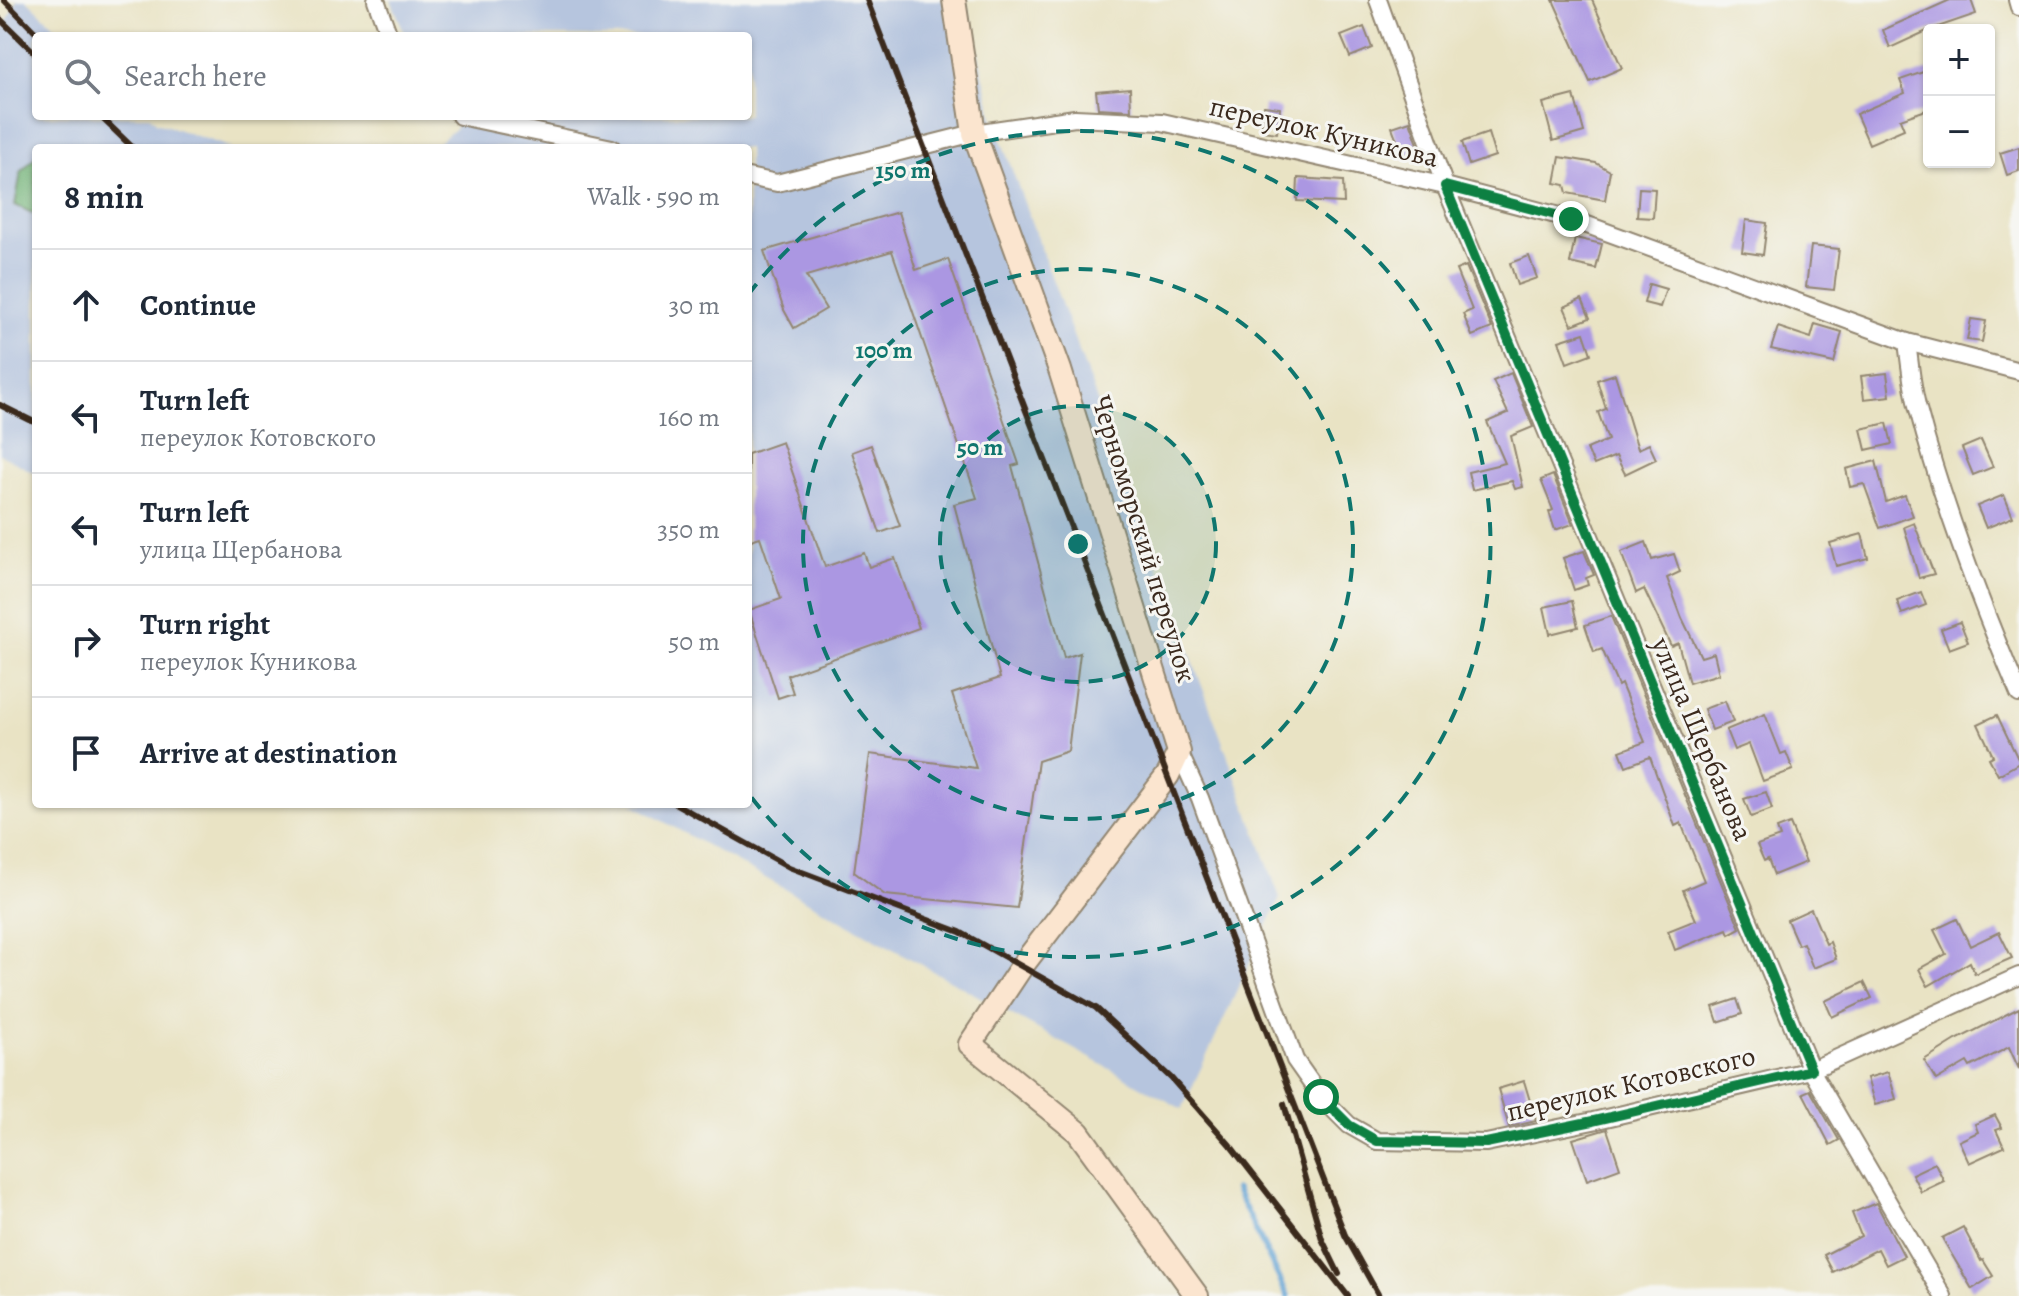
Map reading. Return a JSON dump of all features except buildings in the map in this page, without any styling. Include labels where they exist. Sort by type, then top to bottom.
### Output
[{"type":"street","points":[[376,0],[388,32]]},
{"type":"street","name":"Черноморский переулок","points":[[954,0],[974,133],[1060,370],[1179,752]]},
{"type":"street","name":"улица Щербанова","points":[[1378,0],[1445,186],[1811,1070],[1943,1296]]},
{"type":"street","points":[[2017,0],[2019,7]]},
{"type":"street","name":"переулок Куникова","points":[[752,178],[777,183],[974,133],[1075,118],[1162,122],[1445,186],[1585,224],[1907,342],[2019,371]]},
{"type":"street","points":[[479,120],[593,144]]},
{"type":"street","points":[[1907,342],[1917,407],[1946,501],[1995,638],[2019,694]]},
{"type":"street","points":[[1179,752],[1168,775],[1022,966],[970,1044],[1078,1132],[1197,1296]]},
{"type":"street","name":"переулок Котовского","points":[[1179,752],[1200,798],[1295,1060],[1321,1097],[1349,1125],[1377,1141],[1486,1143],[1811,1070],[2019,976]]},
{"type":"shaded area","points":[[17,0],[27,0],[61,32],[32,32],[32,120],[154,120],[220,144],[32,144],[32,472],[0,454],[0,36]]},
{"type":"shaded area","points":[[391,0],[966,0],[993,118],[1280,898],[1182,1109],[639,808],[752,808],[752,144],[437,144],[457,127],[453,120],[752,120],[752,32],[404,32]]},
{"type":"green space","points":[[32,160],[32,213],[15,205],[21,172]]},
{"type":"waterway","points":[[1236,1190],[1288,1296]]},
{"type":"railway","points":[[4,0],[35,32]]},
{"type":"railway","points":[[867,0],[1345,1235],[1379,1296]]},
{"type":"railway","points":[[0,19],[32,50]]},
{"type":"railway","points":[[104,120],[129,144]]},
{"type":"railway","points":[[0,405],[32,421]]},
{"type":"railway","points":[[683,808],[789,867],[960,932],[1096,1008],[1171,1078],[1230,1145],[1348,1296]]},
{"type":"railway","points":[[1284,1104],[1322,1239],[1339,1274]]},
{"type":"route","points":[[1321,1097],[1349,1125],[1377,1141],[1486,1143],[1811,1070],[1445,186],[1571,219]]}]
